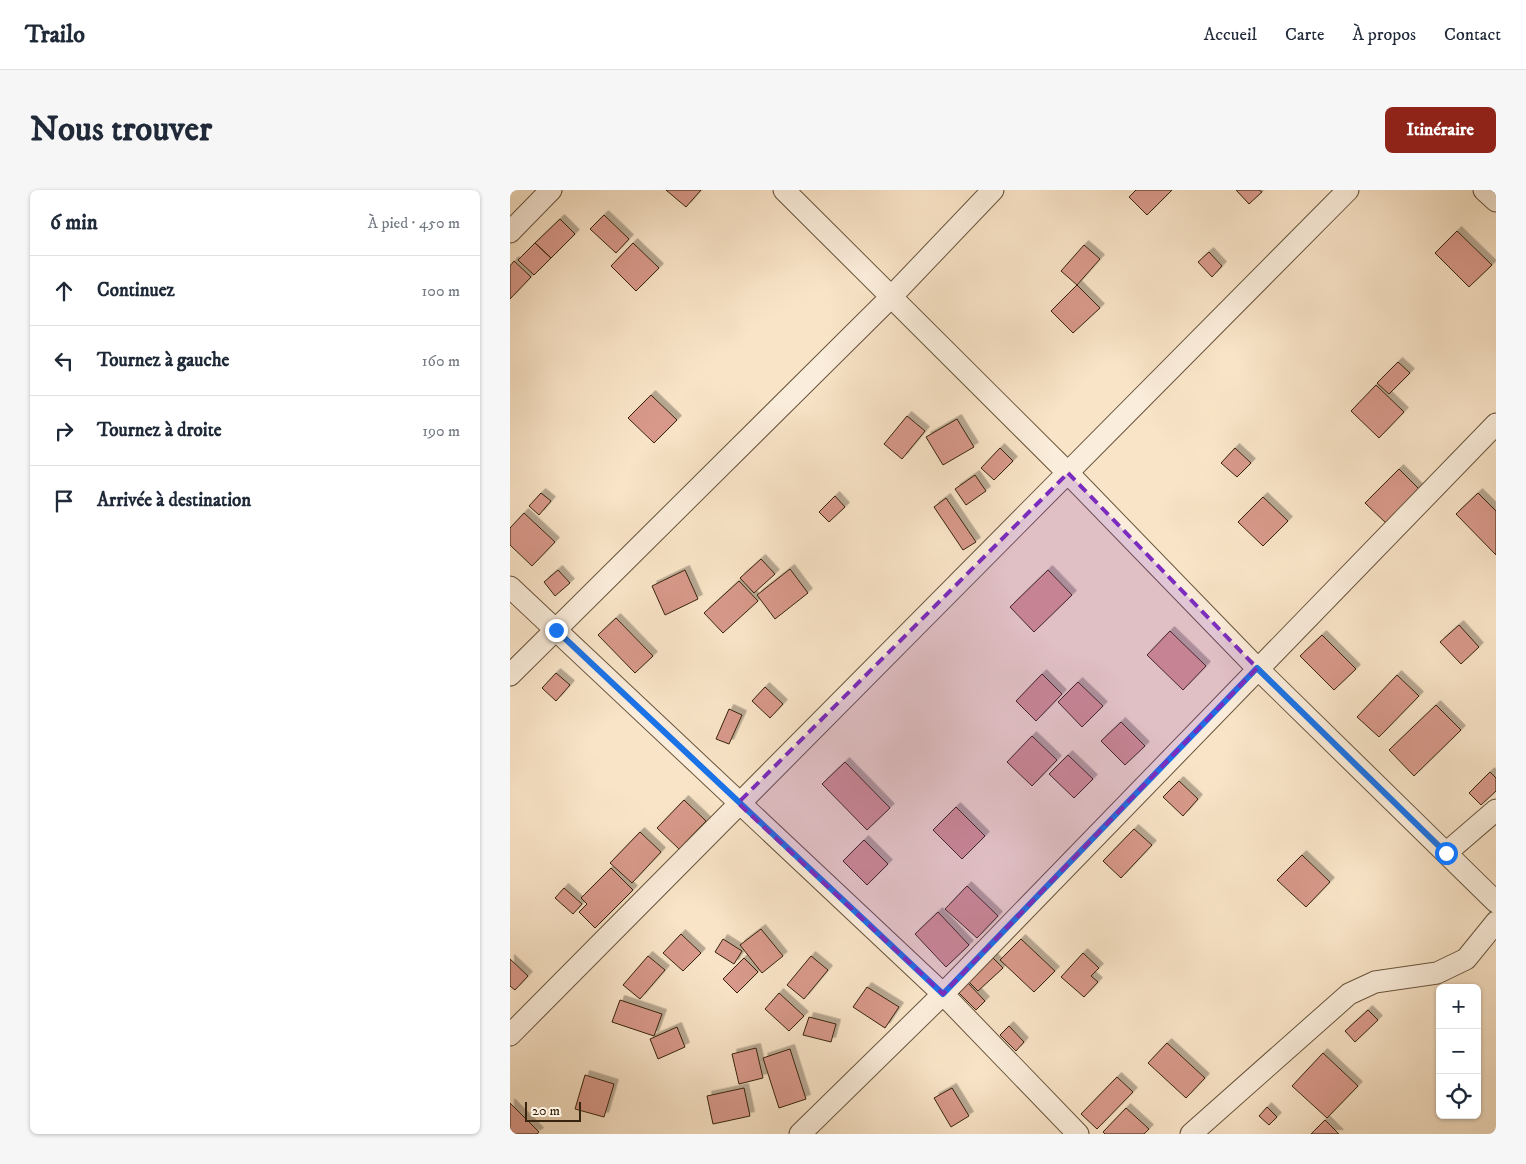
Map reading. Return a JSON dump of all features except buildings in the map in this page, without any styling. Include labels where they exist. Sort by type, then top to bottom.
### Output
[{"type":"street","points":[[510,232],[551,190]]},
{"type":"street","points":[[784,190],[1068,473],[1257,668],[1496,902]]},
{"type":"street","points":[[510,675],[891,297],[993,190]]},
{"type":"street","points":[[510,1035],[1348,190]]},
{"type":"street","points":[[1484,190],[1496,201]]},
{"type":"street","points":[[800,1134],[943,994],[1257,668],[1496,424]]},
{"type":"street","points":[[510,587],[943,994],[1078,1134]]},
{"type":"street","points":[[1446,853],[1496,810]]},
{"type":"street","points":[[1191,1134],[1349,994],[1375,982],[1437,973],[1459,963],[1466,959],[1496,922]]},
{"type":"highlighted area","points":[[1068,473],[1257,668],[943,994],[738,803]]},
{"type":"route","points":[[556,630],[943,994],[1257,668],[1446,853]]}]
